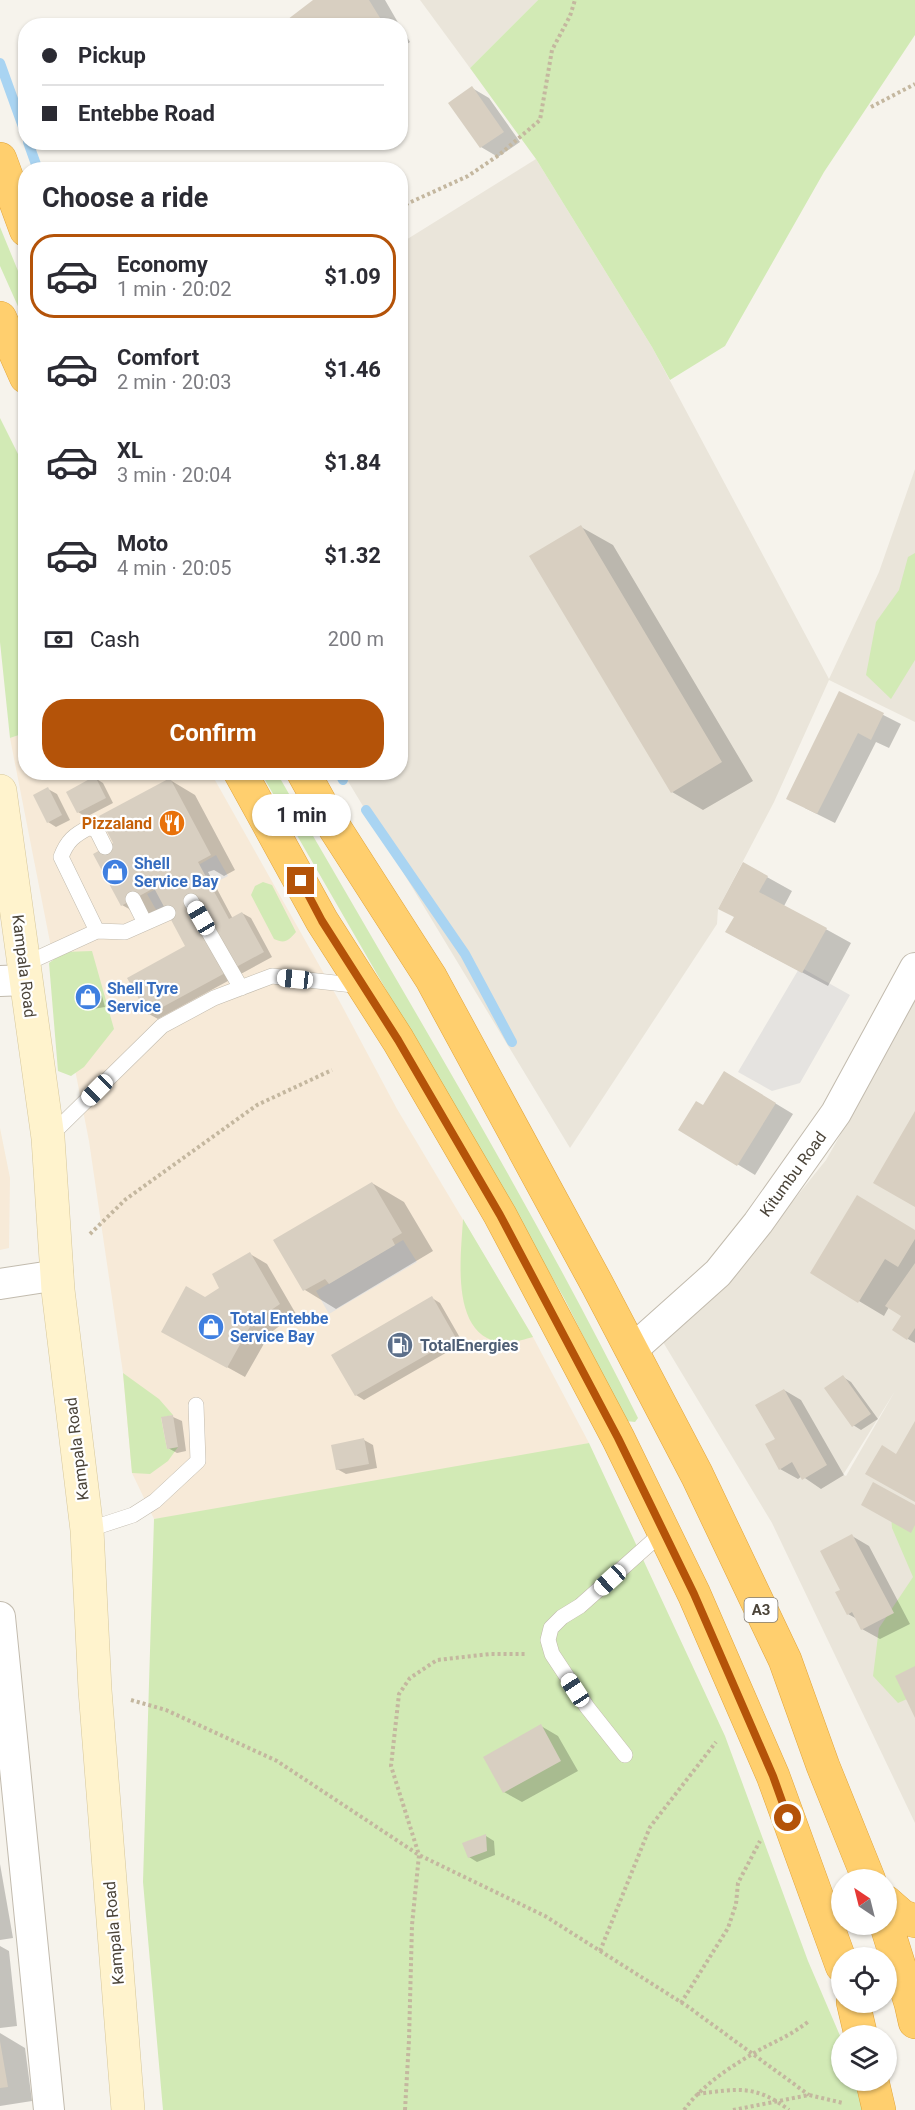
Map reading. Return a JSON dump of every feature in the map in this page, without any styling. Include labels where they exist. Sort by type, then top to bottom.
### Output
[{"type":"highway","points":[[0,159],[18,209]]},
{"type":"highway","points":[[0,318],[18,359]]},
{"type":"highway","points":[[244,780],[322,921],[404,1050],[500,1215],[618,1438],[694,1594],[773,1776],[835,1947]]},
{"type":"highway","points":[[307,780],[329,819],[431,978],[632,1350]]},
{"type":"highway","name":"A3","points":[[632,1350],[697,1475],[785,1660],[823,1766],[865,1869]]},
{"type":"highway","points":[[897,1912],[915,1921]]},
{"type":"highway","points":[[889,1935],[915,2022]]},
{"type":"highway","points":[[864,2108],[869,2091]]},
{"type":"main road","name":"Kampala Road","points":[[0,791],[17,975],[48,1138],[58,1290],[87,1530],[95,1690],[128,2110]]},
{"type":"street","name":"Kitumbu Road","points":[[632,1350],[718,1273],[758,1223],[836,1113],[915,968]]},
{"type":"street","points":[[0,1284],[58,1270]]},
{"type":"street","points":[[0,1617],[49,2110]]},
{"type":"lane","points":[[97,931],[61,857],[66,843],[90,827],[97,831],[105,847]]},
{"type":"lane","points":[[133,899],[145,922]]},
{"type":"lane","points":[[191,901],[241,988]]},
{"type":"lane","points":[[17,975],[97,931],[125,932],[168,913]]},
{"type":"lane","points":[[48,1138],[162,1026],[214,998],[272,976],[363,986]]},
{"type":"lane","points":[[87,1530],[133,1515],[155,1501],[198,1461],[196,1405]]},
{"type":"lane","points":[[625,1755],[587,1707],[552,1654],[548,1640],[551,1628],[600,1589],[663,1532]]},
{"type":"path","points":[[408,203],[468,176],[499,155],[540,120],[552,51],[576,0]]},
{"type":"path","points":[[871,107],[915,84]]},
{"type":"path","points":[[58,1270],[126,1199],[192,1150],[257,1105],[332,1070]]},
{"type":"path","points":[[405,2110],[412,1926],[419,1855],[391,1766],[399,1694],[410,1678],[437,1660],[490,1654],[552,1654]]},
{"type":"path","points":[[95,1690],[166,1710],[277,1761],[419,1855],[545,1916],[681,2002],[809,2095],[864,2108]]},
{"type":"path","points":[[600,1951],[650,1827],[716,1742]]},
{"type":"path","points":[[681,2002],[728,1928],[736,1904],[738,1883],[762,1837]]},
{"type":"path","points":[[684,2110],[696,2094],[753,2054],[796,2032],[810,2020]]},
{"type":"path","points":[[696,2094],[741,2089],[764,2093],[789,2110]]},
{"type":"path","points":[[733,2110],[809,2095]]},
{"type":"shaded area","points":[[420,0],[538,0],[470,68]]},
{"type":"shaded area","points":[[536,159],[652,347],[829,679],[879,572],[915,469],[915,722],[829,680],[774,802],[718,909],[717,924],[570,1148],[347,780],[408,780],[408,239]]},
{"type":"shaded area","points":[[18,735],[18,779],[10,738]]},
{"type":"shaded area","points":[[18,780],[215,780],[341,1004],[397,1109],[533,1337],[589,1443],[286,1506],[154,1519],[132,1473],[123,1373],[89,1141]]},
{"type":"shaded area","points":[[216,855],[228,876],[158,913],[147,894]]},
{"type":"shaded area","points":[[800,967],[850,995],[800,1083],[772,1091],[738,1072]]},
{"type":"shaded area","points":[[915,996],[915,1823],[772,1523],[663,1342],[744,1262],[826,1160],[880,1065]],"holes":[[[895,1391],[846,1476],[843,1475]]]},
{"type":"shaded area","points":[[0,1128],[10,1178],[9,1248],[0,1250]]},
{"type":"shaded area","points":[[403,1240],[417,1262],[329,1314],[316,1291]]},
{"type":"green space","points":[[538,0],[915,0],[915,35],[824,172],[725,346],[670,380],[536,159],[470,68]]},
{"type":"green space","points":[[0,227],[18,271],[18,306],[0,266]]},
{"type":"green space","points":[[0,418],[18,454],[18,735],[10,738],[0,642]]},
{"type":"green space","points":[[915,553],[915,660],[891,699],[866,675],[876,622],[899,590],[908,557]]},
{"type":"green space","points":[[265,780],[281,780],[462,1093],[596,1336],[638,1418],[635,1422],[626,1421],[564,1298]]},
{"type":"green space","points":[[263,882],[272,885],[296,932],[286,941],[274,939],[251,895],[255,886]]},
{"type":"green space","points":[[92,951],[114,1029],[84,1067],[71,1076],[58,1071],[49,963],[64,952]]},
{"type":"green space","points":[[463,1219],[533,1337],[505,1343],[487,1338],[475,1327],[467,1312],[462,1294]]},
{"type":"green space","points":[[123,1373],[159,1399],[173,1415],[161,1418],[167,1449],[178,1447],[168,1461],[150,1474],[132,1473]]},
{"type":"green space","points":[[589,1443],[725,1736],[808,1961],[835,2025],[831,2025],[831,2091],[864,2091],[872,2110],[163,2110],[143,1882],[154,1519]]},
{"type":"green space","points":[[915,1510],[915,1690],[914,1696],[898,1703],[873,1676],[879,1628],[913,1577],[892,1528],[891,1514]]},
{"type":"building","points":[[313,0],[369,0],[380,18],[289,18]]},
{"type":"building","points":[[472,86],[504,132],[480,148],[448,103]]},
{"type":"building","points":[[581,525],[722,762],[671,793],[529,556]]},
{"type":"building","points":[[839,691],[884,713],[871,740],[858,733],[817,814],[786,799]]},
{"type":"building","points":[[88,780],[97,780],[106,798],[77,813],[66,792]]},
{"type":"building","points":[[166,780],[171,780],[211,855],[198,862],[229,919],[242,912],[264,952],[148,1015],[127,978],[185,946],[154,888],[121,906],[93,854],[113,843],[99,816]]},
{"type":"building","points":[[48,787],[62,815],[47,823],[33,795]]},
{"type":"building","points":[[743,862],[768,876],[759,892],[827,928],[802,973],[725,932],[734,917],[718,909]]},
{"type":"building","points":[[94,989],[97,1002],[83,1005],[81,992]]},
{"type":"building","points":[[724,1071],[776,1103],[737,1166],[678,1130],[696,1101],[703,1105]]},
{"type":"building","points":[[915,1111],[915,1207],[873,1183]]},
{"type":"building","points":[[372,1182],[402,1233],[392,1239],[395,1245],[329,1284],[325,1279],[303,1291],[273,1240]]},
{"type":"building","points":[[857,1195],[915,1230],[915,1239],[898,1267],[885,1259],[858,1303],[810,1273]]},
{"type":"building","points":[[250,1252],[280,1304],[252,1323],[227,1368],[161,1332],[186,1286],[205,1297],[219,1288],[212,1274]]},
{"type":"building","points":[[915,1263],[915,1328],[907,1340],[892,1330],[901,1316],[885,1306]]},
{"type":"building","points":[[432,1296],[456,1338],[355,1396],[331,1355]]},
{"type":"building","points":[[843,1375],[871,1414],[852,1427],[824,1388]]},
{"type":"building","points":[[784,1389],[827,1465],[802,1480],[792,1462],[779,1470],[765,1444],[775,1439],[755,1405]]},
{"type":"building","points":[[173,1415],[178,1447],[167,1449],[161,1417]]},
{"type":"building","points":[[915,1421],[915,1502],[865,1474],[882,1445],[896,1454]]},
{"type":"building","points":[[364,1438],[369,1464],[336,1470],[331,1445]]},
{"type":"building","points":[[873,1482],[915,1505],[915,1525],[911,1533],[861,1505]]},
{"type":"building","points":[[852,1534],[894,1613],[861,1630],[852,1612],[847,1615],[835,1592],[840,1590],[820,1551]]},
{"type":"building","points":[[915,1666],[915,1718],[895,1676]]},
{"type":"building","points":[[541,1724],[561,1761],[503,1793],[483,1757]]},
{"type":"building","points":[[486,1834],[487,1851],[468,1858],[462,1843]]},
{"type":"building","points":[[0,2041],[8,2087],[0,2088]]},
{"type":"waterway","points":[[0,63],[18,113]]},
{"type":"waterway","points":[[31,150],[35,162]]},
{"type":"waterway","points":[[366,810],[465,954],[512,1042]]},
{"type":"place","name":"Pizzaland","points":[[172,823]]},
{"type":"place","name":"Shell Service Bay","points":[[115,872]]},
{"type":"place","name":"Shell Tyre Service","points":[[88,997]]},
{"type":"place","name":"Total Entebbe Service Bay","points":[[211,1327]]},
{"type":"place","name":"TotalEnergies","points":[[400,1345]]},
{"type":"route","points":[[301,881],[322,921],[398,1040],[500,1215],[618,1438],[694,1594],[773,1776],[788,1818]]}]
